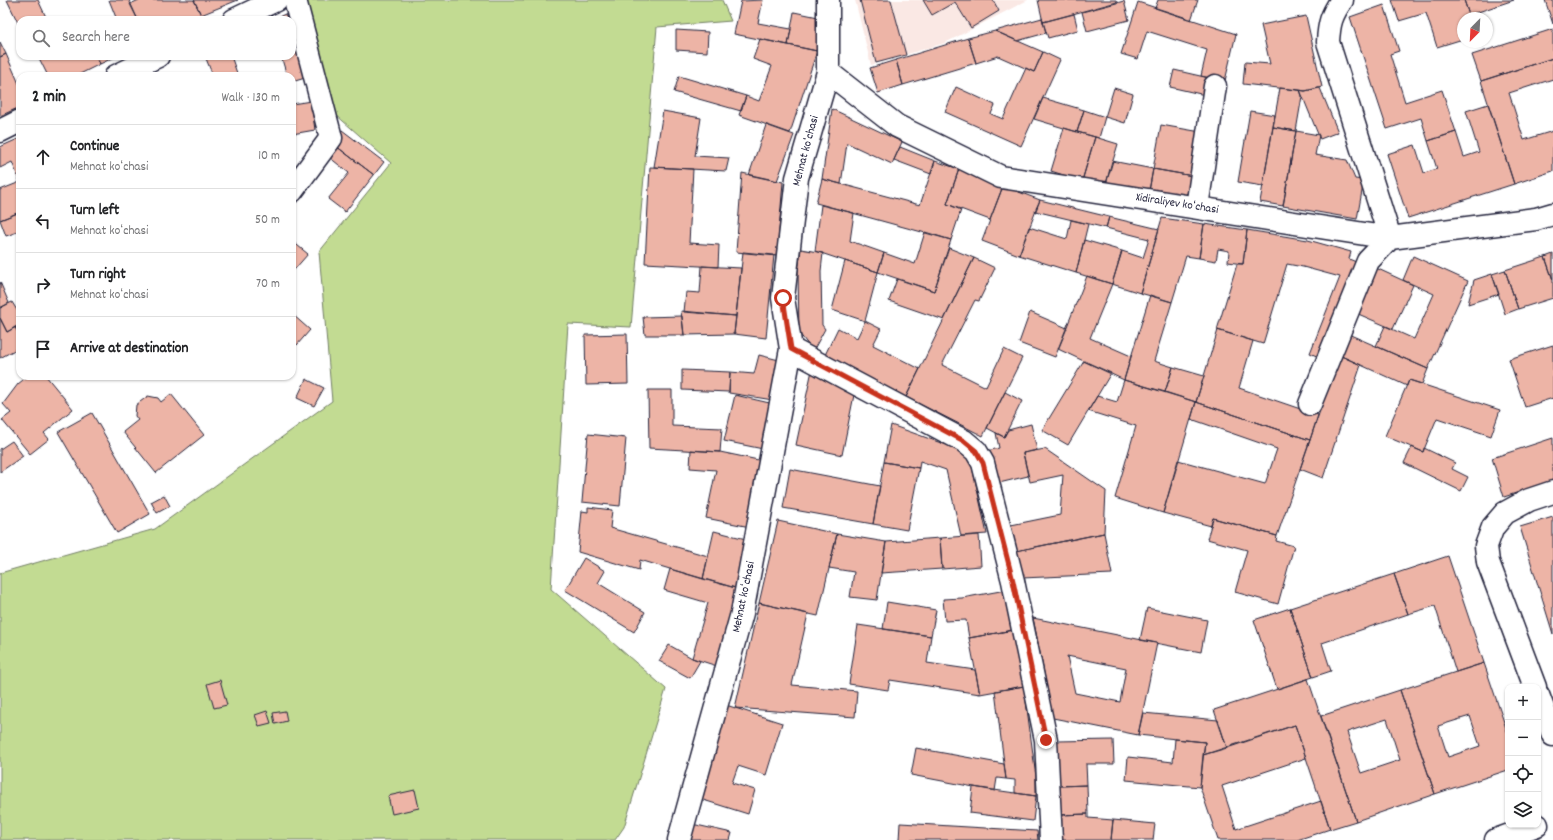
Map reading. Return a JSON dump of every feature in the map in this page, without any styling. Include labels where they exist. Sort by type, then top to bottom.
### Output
[{"type":"street","points":[[242,16],[276,0]]},
{"type":"street","points":[[295,0],[332,138],[296,186]]},
{"type":"street","name":"Mehnat koʻchasi","points":[[679,840],[742,613],[791,349],[783,298],[797,178],[828,72],[828,0]]},
{"type":"street","points":[[1310,404],[1368,261],[1390,238],[1328,42],[1328,26],[1334,10],[1342,0]]},
{"type":"street","points":[[124,72],[150,60]]},
{"type":"street","name":"Xidiraliyev koʻchasi","points":[[828,72],[897,126],[1001,176],[1390,238],[1536,220],[1553,214]]},
{"type":"street","points":[[1197,207],[1215,86]]},
{"type":"street","points":[[0,131],[16,123]]},
{"type":"street","points":[[791,349],[964,441],[976,451],[983,463],[1013,581],[1046,740],[1051,840]]},
{"type":"street","points":[[1534,684],[1488,562],[1486,546],[1493,527],[1505,513],[1529,500],[1553,492]]},
{"type":"street","points":[[1541,703],[1553,735]]},
{"type":"street","points":[[1541,824],[1553,819]]},
{"type":"street","points":[[1496,840],[1529,828]]},
{"type":"shaded area","points":[[855,0],[1028,0],[945,43],[871,65]]},
{"type":"green space","points":[[302,0],[722,0],[731,21],[657,27],[631,327],[568,324],[551,589],[666,689],[624,827],[615,840],[0,840],[0,573],[155,529],[332,401],[319,252],[391,163],[335,114]]},
{"type":"building","points":[[7,0],[38,0],[46,16],[16,16],[16,19]]},
{"type":"building","points":[[109,0],[129,0],[136,16],[115,16]]},
{"type":"building","points":[[139,0],[194,0],[201,15],[136,16],[130,4]]},
{"type":"building","points":[[194,0],[238,0],[201,15]]},
{"type":"building","points":[[763,0],[758,23],[791,29],[788,45],[734,34],[741,1]]},
{"type":"building","points":[[860,0],[891,0],[906,55],[876,63]]},
{"type":"building","points":[[923,0],[993,0],[999,11],[971,28],[955,2],[932,15]]},
{"type":"building","points":[[1038,0],[1116,0],[1117,2],[1043,22]]},
{"type":"building","points":[[1158,0],[1198,0],[1191,20],[1155,8]]},
{"type":"building","points":[[1392,0],[1464,0],[1468,12],[1457,12],[1457,41],[1437,47],[1426,13],[1399,21]]},
{"type":"building","points":[[1464,0],[1514,0],[1478,12],[1468,12]]},
{"type":"building","points":[[1545,0],[1553,0],[1553,24]]},
{"type":"building","points":[[1124,1],[1129,20],[1087,31],[1082,12]]},
{"type":"building","points":[[1138,2],[1236,34],[1225,81],[1201,76],[1207,50],[1147,31],[1138,59],[1121,54]]},
{"type":"building","points":[[1384,5],[1399,51],[1390,54],[1405,102],[1442,90],[1456,132],[1428,141],[1421,118],[1387,129],[1350,17]]},
{"type":"building","points":[[794,12],[823,18],[817,51],[788,45]]},
{"type":"building","points":[[1074,14],[1078,30],[1048,38],[1043,22]]},
{"type":"building","points":[[1306,16],[1322,87],[1305,91],[1243,84],[1245,62],[1270,64],[1261,25]]},
{"type":"building","points":[[1042,18],[1046,33],[1017,41],[995,31]]},
{"type":"building","points":[[1553,29],[1553,58],[1481,81],[1472,55]]},
{"type":"building","points":[[676,30],[708,32],[707,52],[676,50]]},
{"type":"building","points":[[995,31],[1043,52],[1034,72],[998,56],[976,63],[968,38]]},
{"type":"building","points":[[968,38],[976,63],[903,85],[896,60]]},
{"type":"building","points":[[760,39],[817,51],[790,133],[739,115],[746,96],[759,101],[772,66],[753,59]]},
{"type":"building","points":[[0,42],[6,54],[0,57]]},
{"type":"building","points":[[296,44],[305,78],[296,81],[296,72],[286,72],[282,60],[296,60]]},
{"type":"building","points":[[1043,52],[1060,60],[1021,146],[945,112],[956,87],[995,105],[991,114],[1003,119],[1026,68],[1034,72]]},
{"type":"building","points":[[6,54],[16,77],[16,109],[0,116],[0,57]]},
{"type":"building","points":[[1553,58],[1553,79],[1509,93],[1524,140],[1553,131],[1553,171],[1514,184],[1481,81]]},
{"type":"building","points":[[40,60],[98,60],[100,64],[84,72],[46,72]]},
{"type":"building","points":[[98,60],[108,60],[100,64]]},
{"type":"building","points":[[207,60],[232,60],[237,72],[211,72]]},
{"type":"building","points":[[896,60],[903,85],[878,93],[870,68]]},
{"type":"building","points":[[1174,70],[1209,78],[1205,95],[1170,87]]},
{"type":"building","points":[[679,76],[746,96],[741,111],[674,92]]},
{"type":"building","points":[[1114,88],[1133,94],[1125,123],[1105,117]]},
{"type":"building","points":[[1280,88],[1300,90],[1302,96],[1296,131],[1273,127]]},
{"type":"building","points":[[1320,88],[1338,132],[1320,139],[1300,90],[1305,91]]},
{"type":"building","points":[[1043,98],[1084,110],[1077,132],[1034,119]]},
{"type":"building","points":[[311,101],[315,130],[296,133],[296,103]]},
{"type":"building","points":[[1488,104],[1514,184],[1408,218],[1387,154],[1415,145],[1424,173],[1437,169],[1428,141],[1456,132],[1464,157],[1479,152],[1466,111]]},
{"type":"building","points":[[832,109],[902,142],[892,164],[847,143],[841,184],[822,179]]},
{"type":"building","points":[[1084,110],[1105,117],[1099,138],[1077,132]]},
{"type":"building","points":[[663,111],[701,118],[695,156],[729,158],[726,171],[654,167]]},
{"type":"building","points":[[1250,111],[1275,115],[1263,186],[1238,182]]},
{"type":"building","points":[[766,125],[794,135],[777,181],[749,175]]},
{"type":"building","points":[[1161,125],[1201,132],[1193,176],[1153,169]]},
{"type":"building","points":[[1273,127],[1296,131],[1283,206],[1260,202]]},
{"type":"building","points":[[1064,128],[1095,137],[1082,181],[1051,171]]},
{"type":"building","points":[[342,130],[384,162],[374,175],[332,143]]},
{"type":"building","points":[[1296,131],[1319,135],[1315,155],[1347,160],[1355,179],[1364,180],[1357,219],[1283,206]]},
{"type":"building","points":[[1095,137],[1118,144],[1106,184],[1082,181]]},
{"type":"building","points":[[16,140],[16,172],[12,162],[0,168],[0,147]]},
{"type":"building","points":[[332,143],[374,175],[345,212],[328,199],[349,173],[324,153]]},
{"type":"building","points":[[900,147],[935,161],[931,174],[894,160]]},
{"type":"building","points":[[935,161],[959,169],[947,204],[961,210],[951,240],[816,203],[822,179],[920,205]]},
{"type":"building","points":[[1112,161],[1153,169],[1149,191],[1106,184]]},
{"type":"building","points":[[650,167],[693,169],[689,243],[719,245],[718,267],[645,263]]},
{"type":"building","points":[[959,169],[1003,186],[990,220],[947,204]]},
{"type":"building","points":[[1153,169],[1193,176],[1189,199],[1149,191]]},
{"type":"building","points":[[742,173],[783,182],[777,256],[736,252]]},
{"type":"building","points":[[16,184],[16,214],[0,220],[0,190]]},
{"type":"building","points":[[1003,186],[1040,200],[1019,255],[982,241]]},
{"type":"building","points":[[1040,200],[1109,217],[1106,228],[1035,211]]},
{"type":"building","points":[[821,205],[854,213],[850,241],[884,253],[878,272],[815,251]]},
{"type":"building","points":[[16,214],[16,232],[6,236],[0,220]]},
{"type":"building","points":[[1109,217],[1159,229],[1140,293],[1112,284],[1122,251],[1143,258],[1149,239],[1106,228]]},
{"type":"building","points":[[1162,218],[1204,224],[1199,258],[1186,256],[1172,302],[1140,293]]},
{"type":"building","points":[[1071,220],[1088,224],[1076,273],[1019,255],[1029,227],[1067,239]]},
{"type":"building","points":[[1204,224],[1247,230],[1243,264],[1228,262],[1229,251],[1218,249],[1216,261],[1199,258]]},
{"type":"building","points":[[1247,230],[1308,240],[1351,252],[1349,259],[1361,264],[1323,359],[1310,353],[1340,277],[1287,264],[1263,344],[1217,330],[1237,264],[1243,264]]},
{"type":"building","points":[[925,232],[951,240],[934,291],[878,272],[884,253],[915,264]]},
{"type":"building","points":[[1084,240],[1122,251],[1112,284],[1076,273]]},
{"type":"building","points":[[296,244],[308,254],[296,268]]},
{"type":"building","points":[[949,248],[974,258],[944,320],[889,301],[897,279],[934,291]]},
{"type":"building","points":[[801,249],[823,253],[821,271],[822,325],[825,329],[813,351],[799,333],[798,272]]},
{"type":"building","points":[[743,252],[774,255],[766,338],[734,334]]},
{"type":"building","points":[[1553,254],[1553,280],[1545,257]]},
{"type":"building","points":[[1413,256],[1468,281],[1428,369],[1376,346],[1385,326],[1414,339],[1434,294],[1403,280]]},
{"type":"building","points":[[1545,257],[1553,280],[1553,298],[1518,309],[1505,270]]},
{"type":"building","points":[[974,258],[995,268],[979,301],[975,300],[942,365],[986,387],[1004,349],[1022,358],[983,436],[906,397]]},
{"type":"building","points":[[845,261],[878,272],[865,321],[832,310]]},
{"type":"building","points":[[702,266],[741,268],[736,316],[684,312],[686,292],[700,293]]},
{"type":"building","points":[[1376,268],[1413,285],[1393,329],[1356,313]]},
{"type":"building","points":[[1505,270],[1518,309],[1505,314],[1492,274]]},
{"type":"building","points":[[1492,274],[1499,294],[1468,304],[1474,280]]},
{"type":"building","points":[[1087,276],[1112,284],[1090,338],[1131,356],[1124,380],[1058,349]]},
{"type":"building","points":[[0,282],[9,303],[0,308]]},
{"type":"building","points":[[1150,295],[1172,302],[1154,361],[1173,367],[1165,392],[1124,380]]},
{"type":"building","points":[[12,302],[16,308],[16,327],[7,332],[0,318],[0,308]]},
{"type":"building","points":[[681,311],[736,316],[734,334],[684,335]]},
{"type":"building","points":[[1030,312],[1067,328],[1055,357],[1019,343]]},
{"type":"building","points":[[682,316],[684,335],[645,335],[643,317]]},
{"type":"building","points":[[0,318],[7,332],[15,327],[16,329],[16,349],[0,358]]},
{"type":"building","points":[[296,318],[310,330],[297,345],[296,344]]},
{"type":"building","points":[[865,321],[881,329],[873,345],[920,369],[906,397],[824,357],[838,328],[857,338]]},
{"type":"building","points":[[1218,330],[1253,341],[1239,388],[1318,415],[1310,440],[1196,402]]},
{"type":"building","points":[[1346,333],[1428,369],[1422,384],[1409,380],[1407,386],[1339,355]]},
{"type":"building","points":[[627,334],[628,384],[586,385],[585,335]]},
{"type":"building","points":[[1553,345],[1553,398],[1525,407],[1509,359]]},
{"type":"building","points":[[759,355],[783,361],[773,400],[729,393],[730,372],[754,374]]},
{"type":"building","points":[[1339,355],[1361,365],[1323,478],[1300,469]]},
{"type":"building","points":[[1084,361],[1111,373],[1068,445],[1042,430]]},
{"type":"building","points":[[1173,367],[1204,376],[1196,402],[1165,392]]},
{"type":"building","points":[[682,370],[730,372],[729,392],[682,390]]},
{"type":"building","points":[[812,370],[854,395],[842,455],[796,445]]},
{"type":"building","points":[[306,379],[324,388],[314,406],[297,398]]},
{"type":"building","points":[[23,380],[49,380],[73,409],[44,433],[49,439],[30,454],[2,420],[11,413],[3,404],[18,384]]},
{"type":"building","points":[[1124,380],[1196,402],[1163,513],[1115,498],[1136,426],[1088,411],[1097,396],[1117,402]]},
{"type":"building","points":[[1409,380],[1500,410],[1491,436],[1437,418],[1423,452],[1385,436]]},
{"type":"building","points":[[648,390],[672,390],[672,426],[722,428],[720,452],[649,448]]},
{"type":"building","points":[[1005,392],[1022,401],[1004,437],[987,428]]},
{"type":"building","points":[[171,394],[204,435],[156,473],[123,432],[138,420],[135,416],[136,405],[148,396],[158,398],[161,402]]},
{"type":"building","points":[[735,395],[778,405],[768,450],[724,441]]},
{"type":"building","points":[[1196,402],[1310,440],[1277,536],[1213,518],[1211,526],[1163,513],[1178,460],[1265,484],[1277,449],[1191,419]]},
{"type":"building","points":[[92,413],[150,514],[117,533],[58,432]]},
{"type":"building","points":[[1031,424],[1037,450],[1023,453],[1028,476],[995,484],[987,451],[999,448],[996,433],[1004,437],[1008,430]]},
{"type":"building","points":[[891,425],[969,453],[987,534],[961,536],[946,470],[920,461],[919,468],[884,462]]},
{"type":"building","points":[[588,434],[626,438],[620,506],[582,502]]},
{"type":"building","points":[[1553,438],[1553,481],[1504,497],[1492,458]]},
{"type":"building","points":[[12,441],[23,456],[0,472],[0,449]]},
{"type":"building","points":[[1412,447],[1423,452],[1424,448],[1455,463],[1452,469],[1468,477],[1461,491],[1404,463]]},
{"type":"building","points":[[1045,449],[1106,491],[1104,533],[1016,551],[1011,525],[1060,515],[1063,475],[1030,482],[1023,453]]},
{"type":"building","points":[[691,450],[720,452],[763,461],[750,527],[706,518],[716,470],[690,468]]},
{"type":"building","points":[[884,462],[919,468],[907,530],[873,524]]},
{"type":"building","points":[[790,469],[880,486],[873,524],[783,508]]},
{"type":"building","points":[[164,495],[170,506],[157,513],[151,502]]},
{"type":"building","points":[[588,507],[612,510],[610,528],[708,556],[703,579],[640,560],[639,570],[578,552],[582,511],[588,512]]},
{"type":"building","points":[[1553,517],[1553,634],[1520,527]]},
{"type":"building","points":[[1213,518],[1277,536],[1276,541],[1294,546],[1278,604],[1235,592],[1247,550],[1207,539]]},
{"type":"building","points":[[778,521],[837,534],[818,616],[759,603]]},
{"type":"building","points":[[714,531],[750,540],[739,589],[703,579]]},
{"type":"building","points":[[1104,533],[1112,574],[1022,578],[1016,551]]},
{"type":"building","points":[[837,534],[886,542],[877,600],[850,597],[854,572],[829,568]]},
{"type":"building","points":[[979,535],[981,566],[942,569],[940,538]]},
{"type":"building","points":[[940,538],[942,569],[881,573],[886,542]]},
{"type":"building","points":[[1448,556],[1484,663],[1456,672],[1435,606],[1408,614],[1394,574]]},
{"type":"building","points":[[584,558],[605,571],[598,583],[645,612],[634,632],[565,590]]},
{"type":"building","points":[[670,569],[739,589],[717,666],[692,658],[708,603],[664,590]]},
{"type":"building","points":[[1394,574],[1408,614],[1322,643],[1331,671],[1313,677],[1290,608]]},
{"type":"building","points":[[1006,590],[1013,630],[969,638],[966,620],[945,621],[943,599],[962,598]]},
{"type":"building","points":[[887,602],[936,610],[931,636],[883,629]]},
{"type":"building","points":[[759,603],[808,614],[792,685],[857,691],[855,717],[735,708]]},
{"type":"building","points":[[1147,608],[1207,620],[1201,652],[1140,640]]},
{"type":"building","points":[[1290,608],[1313,677],[1277,689],[1254,620]]},
{"type":"building","points":[[1033,618],[1157,643],[1138,735],[1053,718]],"holes":[[[1067,656],[1126,668],[1120,702],[1075,693]]]},
{"type":"building","points":[[858,625],[931,636],[927,663],[975,670],[980,694],[890,680],[888,690],[849,684]]},
{"type":"building","points":[[1013,630],[1024,686],[980,694],[969,638]]},
{"type":"building","points":[[669,645],[700,661],[690,678],[659,661]]},
{"type":"building","points":[[1484,663],[1505,725],[1505,771],[1435,794],[1400,690]],"holes":[[[1470,716],[1480,746],[1448,757],[1438,726]]]},
{"type":"building","points":[[1308,679],[1356,821],[1330,829],[1295,725],[1227,748],[1214,710]]},
{"type":"building","points":[[220,680],[227,705],[214,708],[207,684]]},
{"type":"building","points":[[1024,686],[1036,777],[1036,796],[1015,793],[1015,780],[1006,779],[995,691]]},
{"type":"building","points":[[1400,690],[1435,794],[1356,821],[1321,716]],"holes":[[[1387,719],[1400,760],[1361,773],[1347,732]]]},
{"type":"building","points":[[726,705],[782,723],[766,775],[738,766],[732,783],[755,790],[748,814],[697,798]]},
{"type":"building","points":[[267,711],[271,723],[259,726],[255,715]]},
{"type":"building","points":[[285,711],[287,721],[275,724],[273,713]]},
{"type":"building","points":[[1143,713],[1218,720],[1227,748],[1203,755],[1205,742],[1138,735]]},
{"type":"building","points":[[1295,725],[1306,758],[1222,786],[1236,829],[1321,801],[1330,829],[1297,840],[1218,840],[1200,787],[1203,755]]},
{"type":"building","points":[[1175,739],[1205,742],[1200,787],[1126,780],[1128,757],[1173,762]]},
{"type":"building","points":[[1113,740],[1114,764],[1086,764],[1087,785],[1059,786],[1057,741]]},
{"type":"building","points":[[916,748],[1004,764],[1006,779],[997,778],[995,791],[911,775]]},
{"type":"building","points":[[1087,785],[1088,814],[1059,815],[1059,786]]},
{"type":"building","points":[[973,787],[1036,796],[1033,821],[970,813]]},
{"type":"building","points":[[415,790],[419,808],[392,814],[388,796]]},
{"type":"building","points":[[1088,814],[1088,818],[1113,820],[1111,840],[1060,840],[1059,815]]},
{"type":"building","points":[[1113,820],[1155,824],[1153,840],[1111,840]]},
{"type":"building","points":[[900,823],[1037,831],[1038,840],[899,840]]},
{"type":"building","points":[[692,824],[732,833],[730,840],[688,840]]},
{"type":"route","points":[[783,298],[791,349],[964,441],[976,451],[983,463],[1013,581],[1046,740]]}]
